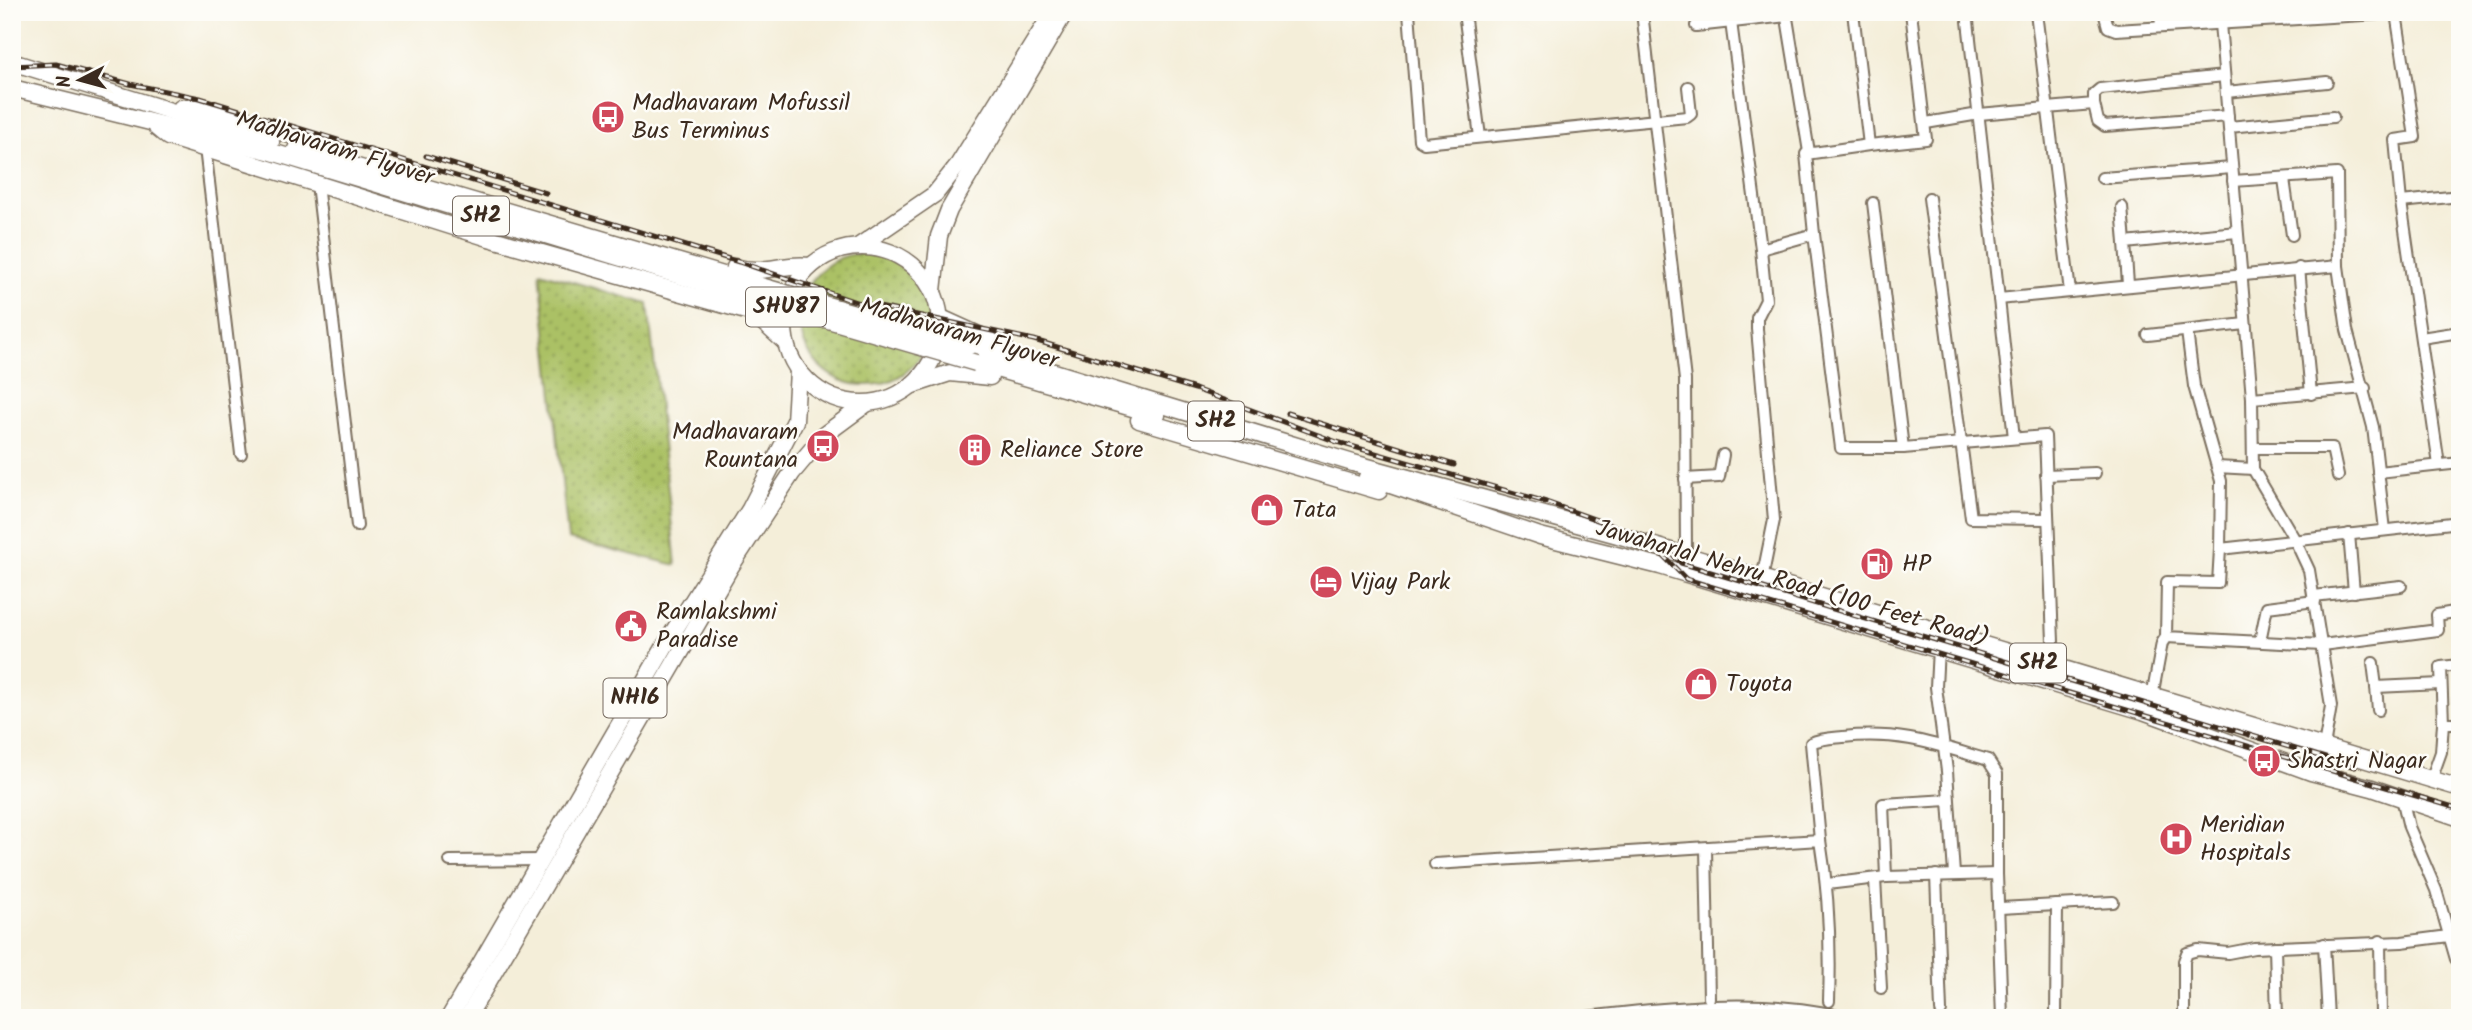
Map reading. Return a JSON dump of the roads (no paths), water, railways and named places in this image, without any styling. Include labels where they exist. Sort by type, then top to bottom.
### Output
[{"type":"main road","name":"SHU87","points":[[859,246],[935,194],[958,165],[1053,12]]},
{"type":"main road","name":"SHU87","points":[[933,293],[934,262],[944,222],[1065,12]]},
{"type":"main road","name":"SH2","points":[[12,62],[169,108]]},
{"type":"main road","name":"SH2","points":[[12,88],[151,124]]},
{"type":"main road","points":[[169,108],[205,108],[531,209],[753,273],[798,264],[810,266]]},
{"type":"main road","name":"Madhavaram Flyover","points":[[169,108],[191,123],[1463,505],[1485,499]]},
{"type":"main road","name":"Madhavaram Flyover","points":[[151,124],[191,123]]},
{"type":"main road","points":[[151,124],[168,137],[317,184],[489,238],[753,313],[786,343]]},
{"type":"main road","points":[[922,205],[944,222]]},
{"type":"main road","name":"SHU87","points":[[859,246],[882,248],[904,258],[922,273],[933,293],[941,318],[939,343],[929,366],[913,386],[892,398],[866,404],[841,401],[817,390],[799,371],[786,343],[783,322],[787,301],[796,282],[810,266],[833,252],[859,246]]},
{"type":"main road","points":[[941,318],[979,338],[1014,350],[1474,488],[1485,499]]},
{"type":"main road","name":"NH16","points":[[449,1018],[672,634],[750,509],[795,421],[799,371]]},
{"type":"main road","points":[[913,386],[950,373],[980,374],[1320,472],[1461,518],[1463,505]]},
{"type":"main road","name":"NH16","points":[[467,1018],[738,555],[792,473],[824,435],[866,404]]},
{"type":"main road","name":"Jawaharlal Nehru Road (100 Feet Road)","points":[[1485,499],[1686,556],[2460,788]]},
{"type":"main road","name":"Jawaharlal Nehru Road (100 Feet Road)","points":[[1463,505],[1540,536],[1660,566],[2143,711],[2311,772],[2460,818]]},
{"type":"street","points":[[1409,12],[1419,140],[1424,143],[1654,122],[1691,114],[1689,87]]},
{"type":"street","points":[[1464,12],[1480,137]]},
{"type":"street","points":[[1642,12],[1685,380],[1686,556]]},
{"type":"street","points":[[1853,12],[1869,145]]},
{"type":"street","points":[[1809,152],[1924,141],[1926,123],[1911,12]]},
{"type":"street","points":[[1967,12],[2014,438]]},
{"type":"street","points":[[2036,12],[2070,292]]},
{"type":"street","points":[[2104,12],[2108,27],[2116,30],[2220,24],[2319,14],[2396,13],[2415,137],[2395,140],[2439,465]]},
{"type":"street","points":[[2160,12],[2161,27]]},
{"type":"street","points":[[2219,12],[2252,398],[2253,469],[2295,540],[2309,570],[2331,706],[2324,747],[2311,772]]},
{"type":"street","points":[[1696,26],[1787,14],[1809,152],[1804,159],[1842,448],[1903,448],[2045,436],[2054,667]]},
{"type":"street","points":[[1731,22],[1766,300],[1757,318],[1757,329],[1773,520],[1762,579]]},
{"type":"street","points":[[2224,76],[2100,89],[2094,94],[2098,121],[2105,126],[2333,117]]},
{"type":"street","points":[[2226,92],[2327,82]]},
{"type":"street","points":[[1926,123],[1979,114],[2094,104]]},
{"type":"street","points":[[205,148],[241,454]]},
{"type":"street","points":[[2102,178],[2232,168]]},
{"type":"street","points":[[2233,181],[2337,174],[2338,266],[2347,330],[2365,388],[2385,530]]},
{"type":"street","points":[[2284,179],[2292,235]]},
{"type":"street","points":[[317,184],[357,526]]},
{"type":"street","points":[[2402,202],[2460,196]]},
{"type":"street","points":[[1929,198],[1971,519],[2048,519]]},
{"type":"street","points":[[1874,203],[1903,448]]},
{"type":"street","points":[[2122,207],[2128,284]]},
{"type":"street","points":[[2125,243],[2237,232]]},
{"type":"street","points":[[1761,249],[1814,234]]},
{"type":"street","points":[[1999,299],[2128,284],[2338,266]]},
{"type":"street","points":[[2299,268],[2311,394]]},
{"type":"street","points":[[2148,335],[2245,324]]},
{"type":"street","points":[[2152,696],[2162,643],[2166,637],[2166,582],[2218,583],[2222,492],[2194,386],[2187,331]]},
{"type":"street","points":[[2421,338],[2460,332]]},
{"type":"street","points":[[2252,398],[2365,388]]},
{"type":"street","points":[[2253,449],[2332,448],[2338,476]]},
{"type":"street","points":[[1685,479],[1719,477],[1723,455]]},
{"type":"street","points":[[2378,472],[2460,463]]},
{"type":"street","points":[[2217,467],[2253,469]]},
{"type":"street","points":[[2046,475],[2095,473]]},
{"type":"street","points":[[2220,549],[2460,522]]},
{"type":"street","points":[[2349,534],[2354,592]]},
{"type":"street","points":[[2260,641],[2267,607],[2401,586]]},
{"type":"street","points":[[2166,637],[2322,645],[2438,630],[2437,615],[2460,611]]},
{"type":"street","points":[[1938,648],[1936,688],[1944,747],[1954,874]]},
{"type":"street","points":[[2373,663],[2378,710]]},
{"type":"street","points":[[2431,780],[2441,752],[2444,723],[2441,667],[2460,665]]},
{"type":"street","points":[[2376,687],[2441,684]]},
{"type":"street","points":[[2444,723],[2460,723]]},
{"type":"street","points":[[1829,1001],[1831,947],[1827,884],[1811,743],[1818,739],[1885,734],[1909,737],[1988,760],[1994,765],[1997,774],[2002,1018]]},
{"type":"street","points":[[2402,798],[2409,827],[2436,890],[2456,960]]},
{"type":"street","points":[[1881,988],[1882,804],[1948,800]]},
{"type":"street","points":[[1435,864],[1820,840]]},
{"type":"street","points":[[1706,848],[1709,998]]},
{"type":"street","points":[[450,861],[540,860]]},
{"type":"street","points":[[1827,884],[1881,878],[1997,874]]},
{"type":"street","points":[[1936,875],[1941,1011]]},
{"type":"street","points":[[2000,908],[2113,902]]},
{"type":"street","points":[[2056,905],[2056,1017]]},
{"type":"street","points":[[2184,1018],[2184,961],[2187,953],[2197,950],[2228,953],[2275,947],[2449,936]]},
{"type":"street","points":[[2379,941],[2381,1018]]},
{"type":"street","points":[[2324,944],[2328,1018]]},
{"type":"street","points":[[2275,947],[2277,1018]]},
{"type":"street","points":[[1580,1018],[1622,1013],[1769,1007],[1798,1008],[1846,1018]]},
{"type":"railway","points":[[12,66],[56,64],[130,84],[200,98],[739,262],[856,302],[1034,340],[1195,389],[1337,442],[1546,502],[1645,537],[1686,579],[2460,809]]},
{"type":"railway","points":[[426,156],[546,193]]},
{"type":"railway","points":[[1287,413],[1454,465]]},
{"type":"railway","points":[[1672,554],[1681,563],[2355,767]]},
{"type":"place","name":"Madhavaram Mofussil Bus Terminus","points":[[608,117]]},
{"type":"place","name":"Madhavaram Rountana","points":[[823,446]]},
{"type":"place","name":"Reliance Store","points":[[975,450]]},
{"type":"place","name":"Tata","points":[[1267,510]]},
{"type":"place","name":"HP","points":[[1877,564]]},
{"type":"place","name":"Vijay Park","points":[[1326,582]]},
{"type":"place","name":"Ramlakshmi Paradise","points":[[631,626]]},
{"type":"place","name":"Toyota","points":[[1701,684]]},
{"type":"place","name":"Shastri Nagar","points":[[2264,761]]},
{"type":"place","name":"Meridian Hospitals","points":[[2176,839]]}]
